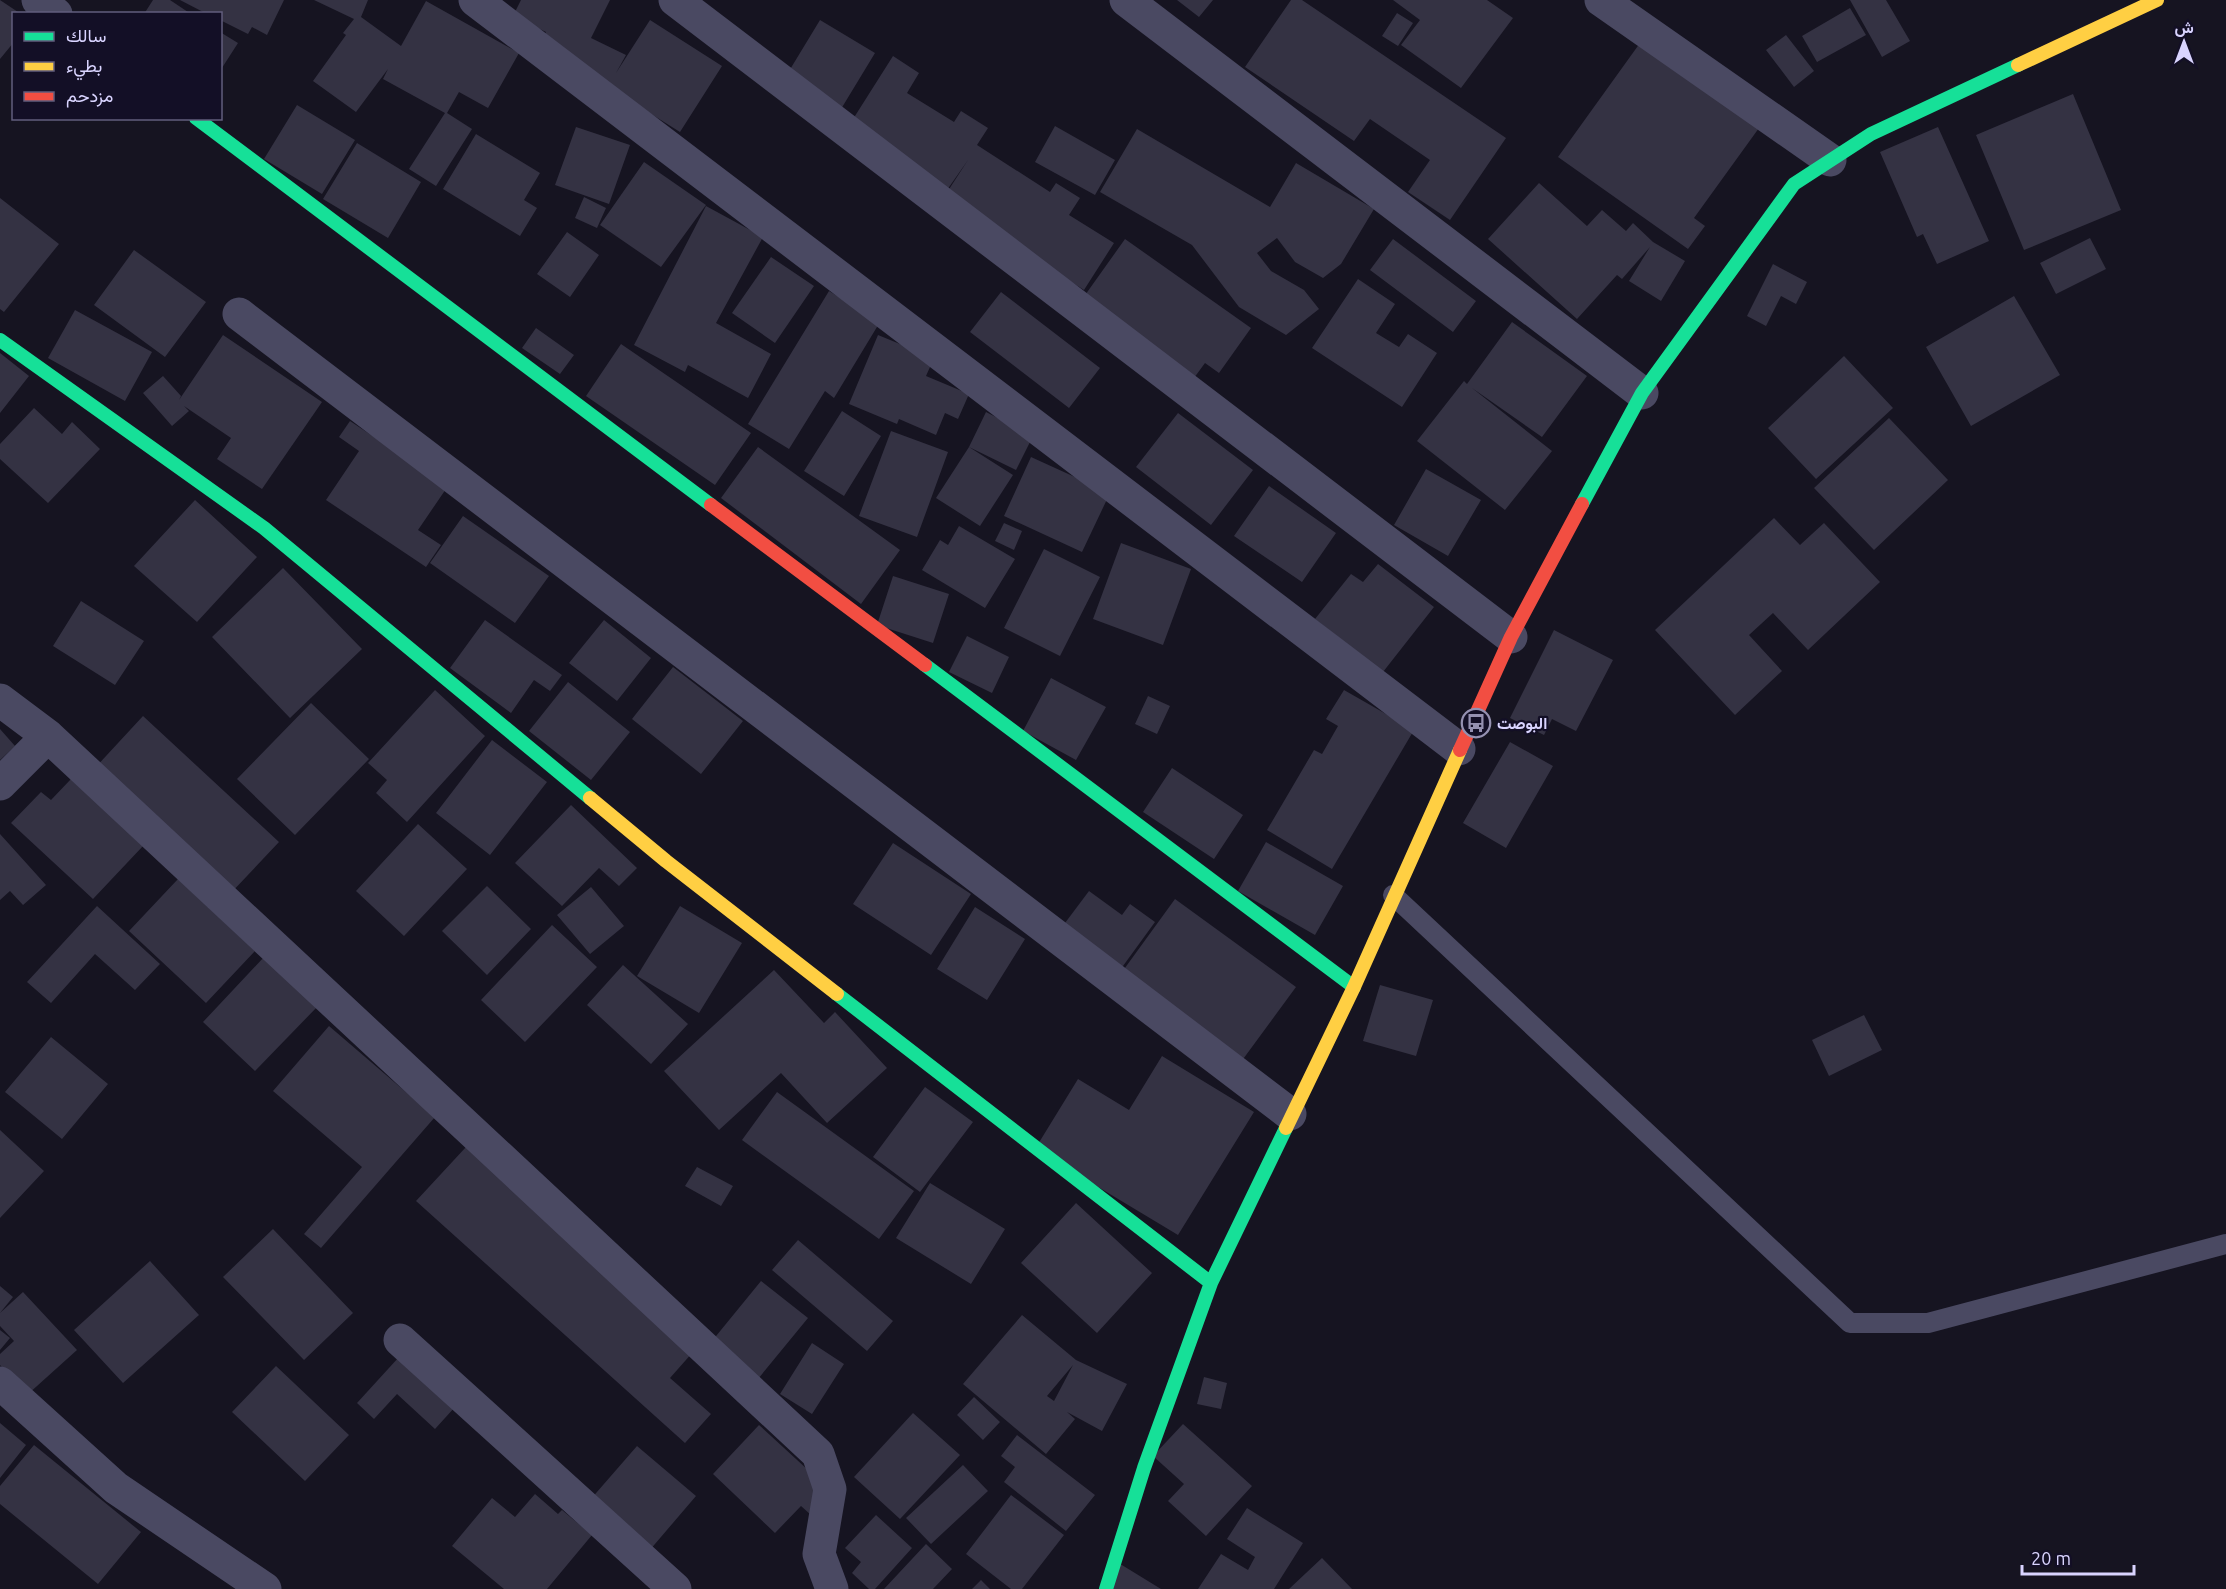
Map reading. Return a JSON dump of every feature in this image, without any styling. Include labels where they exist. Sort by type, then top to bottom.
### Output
[{"type":"street","points":[[38,0],[53,12]]},
{"type":"street","points":[[475,0],[1459,749]]},
{"type":"street","points":[[675,0],[1511,637]]},
{"type":"street","points":[[1126,0],[1642,393]]},
{"type":"street","points":[[1601,0],[1830,160]]},
{"type":"street","points":[[1106,1589],[1144,1468],[1211,1283],[1290,1114],[1354,987],[1393,895],[1511,637],[1642,393],[1794,184],[1870,134],[2157,0]]},
{"type":"street","points":[[199,120],[1354,987]]},
{"type":"street","points":[[239,314],[1290,1114]]},
{"type":"street","points":[[0,340],[264,528],[666,861],[1211,1283]]},
{"type":"street","points":[[0,700],[48,736],[818,1454],[830,1489],[819,1554],[832,1589]]},
{"type":"street","points":[[0,784],[48,736]]},
{"type":"street","points":[[400,1340],[675,1589]]},
{"type":"street","points":[[0,1383],[116,1488],[265,1589]]},
{"type":"lane","points":[[1393,895],[1850,1323],[1928,1323],[2226,1244]]},
{"type":"building","points":[[0,0],[18,12],[12,12],[12,44],[0,59]]},
{"type":"building","points":[[153,0],[170,0],[188,12],[145,12]]},
{"type":"building","points":[[180,0],[284,0],[267,35],[252,27],[248,34],[222,21],[222,12],[203,12]]},
{"type":"building","points":[[314,0],[368,0],[361,17],[401,46],[426,1],[519,53],[488,108],[459,92],[447,113],[472,129],[436,186],[409,169],[445,113],[383,79],[388,69],[356,112],[313,81],[346,35],[343,33],[354,19]]},
{"type":"building","points":[[521,0],[610,0],[591,38],[626,55],[616,73],[650,20],[722,66],[680,132],[608,87],[538,48],[546,32],[513,16]]},
{"type":"building","points":[[1177,0],[1213,0],[1199,17]]},
{"type":"building","points":[[1291,0],[1302,0],[1506,138],[1450,220],[1408,192],[1430,160],[1370,119],[1354,141],[1245,67]]},
{"type":"building","points":[[1393,0],[1487,0],[1513,18],[1461,88],[1401,45],[1420,20]]},
{"type":"building","points":[[1850,0],[1886,0],[1910,41],[1882,57]]},
{"type":"building","points":[[1850,8],[1866,35],[1817,62],[1802,36]]},
{"type":"building","points":[[1397,13],[1413,23],[1398,46],[1382,36]]},
{"type":"building","points":[[820,20],[875,53],[838,114],[783,81]]},
{"type":"building","points":[[222,33],[238,43],[222,68]]},
{"type":"building","points":[[1786,35],[1814,71],[1794,87],[1766,50]]},
{"type":"building","points":[[1640,43],[1759,128],[1694,218],[1705,226],[1688,249],[1558,157]]},
{"type":"building","points":[[893,56],[919,73],[907,93],[954,122],[961,111],[988,128],[977,145],[1050,192],[1056,183],[1080,198],[1069,215],[1114,243],[1084,290],[942,200],[968,160],[947,190],[848,127]]},
{"type":"building","points":[[2073,94],[2121,210],[2024,250],[1976,135]]},
{"type":"building","points":[[297,105],[355,140],[322,194],[264,159]]},
{"type":"building","points":[[1055,126],[1115,160],[1095,195],[1035,162]]},
{"type":"building","points":[[576,127],[630,145],[609,204],[555,185]]},
{"type":"building","points":[[1938,127],[1989,241],[1937,264],[1923,234],[1917,237],[1880,152]]},
{"type":"building","points":[[1137,129],[1270,207],[1296,163],[1374,209],[1341,264],[1323,278],[1295,262],[1277,238],[1257,253],[1271,271],[1304,290],[1319,309],[1286,335],[1239,307],[1192,245],[1100,192]]},
{"type":"building","points":[[476,134],[540,173],[524,200],[537,208],[520,236],[443,189]]},
{"type":"building","points":[[357,143],[421,182],[388,238],[323,199]]},
{"type":"building","points":[[644,162],[706,205],[661,267],[600,225]]},
{"type":"building","points":[[1539,183],[1587,226],[1602,210],[1626,231],[1633,223],[1653,242],[1685,261],[1661,301],[1629,281],[1650,247],[1622,279],[1617,275],[1577,319],[1488,239]]},
{"type":"building","points":[[584,197],[606,208],[597,228],[575,218]]},
{"type":"building","points":[[0,198],[59,244],[4,312],[0,309]]},
{"type":"building","points":[[706,206],[763,237],[716,323],[771,354],[748,398],[688,365],[685,372],[634,345]]},
{"type":"building","points":[[567,232],[599,255],[570,297],[537,274]]},
{"type":"building","points":[[2090,238],[2106,269],[2056,294],[2040,263]]},
{"type":"building","points":[[1125,239],[1251,328],[1219,373],[1205,363],[1194,378],[1083,298]]},
{"type":"building","points":[[1393,239],[1476,301],[1453,332],[1370,270]]},
{"type":"building","points":[[134,250],[206,302],[165,357],[94,305]]},
{"type":"building","points":[[771,257],[814,286],[775,343],[732,313]]},
{"type":"building","points":[[1773,264],[1807,282],[1796,304],[1781,296],[1766,326],[1747,316]]},
{"type":"building","points":[[1358,279],[1395,304],[1376,333],[1399,347],[1408,334],[1437,353],[1402,407],[1312,348]]},
{"type":"building","points":[[829,291],[880,322],[834,398],[825,391],[789,449],[748,424]]},
{"type":"building","points":[[1001,292],[1100,368],[1069,408],[970,332]]},
{"type":"building","points":[[2014,296],[2060,375],[1971,426],[1926,347]]},
{"type":"building","points":[[75,310],[152,352],[125,401],[48,358]]},
{"type":"building","points":[[1512,322],[1587,376],[1542,437],[1472,388],[1552,451],[1505,510],[1417,441],[1464,381],[1467,384]]},
{"type":"building","points":[[536,328],[574,355],[560,374],[522,348]]},
{"type":"building","points":[[223,335],[322,402],[262,489],[217,459],[231,438],[184,406],[189,411],[172,426],[143,393],[163,376],[181,396],[179,400]]},
{"type":"building","points":[[878,335],[934,358],[926,376],[969,394],[958,419],[945,413],[936,435],[899,419],[897,424],[849,404]]},
{"type":"building","points":[[621,344],[751,433],[715,485],[586,396]]},
{"type":"building","points":[[0,353],[29,376],[0,413]]},
{"type":"building","points":[[1844,356],[1893,408],[1816,479],[1768,428]]},
{"type":"building","points":[[34,408],[62,434],[72,422],[100,449],[48,503],[0,459],[0,444]]},
{"type":"building","points":[[842,411],[881,436],[844,496],[804,471]]},
{"type":"building","points":[[986,412],[1033,436],[1016,470],[969,447]]},
{"type":"building","points":[[1178,413],[1253,470],[1211,525],[1136,467]]},
{"type":"building","points":[[1889,418],[1948,480],[1874,550],[1814,488]]},
{"type":"building","points":[[350,421],[448,486],[418,530],[441,545],[426,567],[326,500],[359,451],[339,437]]},
{"type":"building","points":[[891,431],[948,452],[917,537],[859,516]]},
{"type":"building","points":[[758,447],[900,550],[861,604],[721,498]]},
{"type":"building","points":[[969,447],[1013,475],[980,526],[936,498]]},
{"type":"building","points":[[1031,457],[1110,493],[1082,552],[1004,516]]},
{"type":"building","points":[[1426,469],[1481,500],[1448,556],[1394,525]]},
{"type":"building","points":[[1269,486],[1336,533],[1302,582],[1234,536]]},
{"type":"building","points":[[195,500],[257,557],[197,622],[134,566]]},
{"type":"building","points":[[463,516],[549,576],[515,623],[430,563]]},
{"type":"building","points":[[1774,518],[1800,545],[1824,523],[1880,582],[1808,650],[1773,613],[1749,635],[1782,671],[1735,715],[1655,630]]},
{"type":"building","points":[[1004,523],[1022,531],[1014,550],[995,541]]},
{"type":"building","points":[[959,526],[1015,559],[985,608],[922,570],[940,540],[948,545]]},
{"type":"building","points":[[1121,543],[1191,569],[1163,645],[1093,619]]},
{"type":"building","points":[[1044,549],[1100,577],[1060,656],[1004,628]]},
{"type":"building","points":[[1378,564],[1434,607],[1383,672],[1315,619],[1351,574],[1363,582]]},
{"type":"building","points":[[283,568],[362,649],[290,718],[212,637]]},
{"type":"building","points":[[893,576],[949,594],[933,643],[877,625]]},
{"type":"building","points":[[81,601],[144,641],[115,685],[53,646]]},
{"type":"building","points":[[485,620],[562,675],[550,691],[534,680],[511,713],[450,668]]},
{"type":"building","points":[[604,620],[651,658],[617,701],[569,663]]},
{"type":"building","points":[[1554,630],[1613,660],[1576,731],[1552,719],[1544,735],[1510,718]]},
{"type":"building","points":[[967,636],[1009,657],[992,693],[949,672]]},
{"type":"building","points":[[673,667],[743,721],[701,774],[632,719]]},
{"type":"building","points":[[1051,678],[1106,707],[1076,760],[1023,731]]},
{"type":"building","points":[[568,682],[630,732],[591,780],[529,731]]},
{"type":"building","points":[[435,690],[485,736],[407,822],[376,793],[387,780],[368,763]]},
{"type":"building","points":[[1344,690],[1414,730],[1332,869],[1267,830],[1314,750],[1322,754],[1338,726],[1326,719]]},
{"type":"building","points":[[1148,696],[1170,706],[1157,734],[1135,724]]},
{"type":"building","points":[[311,703],[369,759],[295,835],[237,779]]},
{"type":"building","points":[[143,716],[279,842],[229,895],[94,769]]},
{"type":"building","points":[[0,729],[15,746],[0,760]]},
{"type":"building","points":[[492,740],[547,782],[490,855],[436,813]]},
{"type":"building","points":[[1510,742],[1553,766],[1506,848],[1463,823]]},
{"type":"building","points":[[1172,768],[1243,815],[1214,859],[1143,812]]},
{"type":"building","points":[[71,779],[143,846],[93,899],[11,823],[41,792],[51,800]]},
{"type":"building","points":[[571,805],[637,868],[619,886],[599,868],[562,906],[515,863]]},
{"type":"building","points":[[418,824],[467,869],[404,936],[356,891]]},
{"type":"building","points":[[0,834],[46,885],[23,905],[10,891],[0,900]]},
{"type":"building","points":[[1266,842],[1343,886],[1315,935],[1238,891]]},
{"type":"building","points":[[893,843],[971,894],[931,955],[853,904]]},
{"type":"building","points":[[178,879],[255,951],[206,1003],[129,931]]},
{"type":"building","points":[[487,886],[531,929],[487,975],[442,931]]},
{"type":"building","points":[[591,887],[624,926],[590,954],[557,915]]},
{"type":"building","points":[[1089,891],[1122,915],[1130,904],[1155,922],[1115,977],[1059,931]]},
{"type":"building","points":[[1175,899],[1296,987],[1238,1066],[1122,972]]},
{"type":"building","points":[[97,906],[160,964],[135,990],[95,954],[51,1003],[27,982]]},
{"type":"building","points":[[680,906],[742,943],[699,1013],[637,976]]},
{"type":"building","points":[[975,907],[1025,939],[987,1000],[937,969]]},
{"type":"building","points":[[552,925],[597,967],[525,1042],[481,1000]]},
{"type":"building","points":[[264,957],[317,1007],[255,1071],[203,1022]]},
{"type":"building","points":[[623,965],[688,1024],[651,1064],[587,1005]]},
{"type":"building","points":[[774,970],[824,1023],[835,1012],[887,1068],[827,1123],[781,1073],[719,1130],[664,1071]]},
{"type":"building","points":[[1380,985],[1433,1000],[1416,1056],[1363,1041]]},
{"type":"building","points":[[1864,1015],[1882,1050],[1829,1076],[1812,1040]]},
{"type":"building","points":[[329,1026],[435,1117],[321,1248],[304,1234],[362,1167],[273,1091]]},
{"type":"building","points":[[51,1037],[108,1084],[62,1139],[5,1092]]},
{"type":"building","points":[[1162,1056],[1254,1112],[1178,1235],[1035,1149],[1078,1079],[1129,1110]]},
{"type":"building","points":[[925,1087],[973,1122],[920,1192],[873,1157]]},
{"type":"building","points":[[777,1092],[914,1191],[879,1239],[742,1140]]},
{"type":"building","points":[[0,1130],[44,1171],[0,1218]]},
{"type":"building","points":[[466,1147],[693,1352],[670,1378],[711,1414],[685,1443],[416,1201]]},
{"type":"building","points":[[697,1167],[733,1186],[721,1206],[685,1186]]},
{"type":"building","points":[[930,1183],[1005,1229],[971,1284],[896,1238]]},
{"type":"building","points":[[1076,1203],[1152,1273],[1097,1333],[1021,1263]]},
{"type":"building","points":[[273,1229],[353,1313],[304,1360],[223,1277]]},
{"type":"building","points":[[798,1240],[893,1321],[867,1351],[772,1270]]},
{"type":"building","points":[[150,1261],[199,1315],[123,1383],[74,1330]]},
{"type":"building","points":[[761,1281],[808,1318],[758,1379],[712,1341]]},
{"type":"building","points":[[0,1286],[13,1297],[0,1313]]},
{"type":"building","points":[[23,1292],[77,1350],[27,1395],[0,1365],[0,1354],[14,1341],[0,1326],[0,1313]]},
{"type":"building","points":[[1022,1315],[1076,1360],[1127,1384],[1102,1431],[1067,1412],[1075,1419],[1046,1454],[963,1384]],"holes":[[[1073,1365],[1054,1401],[1047,1396]]]},
{"type":"building","points":[[0,1330],[10,1338],[0,1350]]},
{"type":"building","points":[[812,1343],[844,1364],[812,1414],[780,1394]]},
{"type":"building","points":[[399,1357],[455,1407],[435,1429],[397,1394],[374,1419],[357,1403]]},
{"type":"building","points":[[276,1366],[349,1435],[305,1481],[232,1412]]},
{"type":"building","points":[[1204,1377],[1227,1383],[1221,1409],[1197,1404]]},
{"type":"building","points":[[974,1397],[1000,1422],[983,1440],[957,1415]]},
{"type":"building","points":[[913,1413],[960,1455],[900,1519],[854,1477]]},
{"type":"building","points":[[0,1423],[26,1445],[0,1478]]},
{"type":"building","points":[[1183,1424],[1252,1486],[1206,1536],[1168,1501],[1184,1484],[1153,1456]]},
{"type":"building","points":[[759,1425],[833,1493],[811,1515],[801,1506],[775,1533],[713,1474]]},
{"type":"building","points":[[1017,1435],[1095,1495],[1066,1531],[1004,1482],[1015,1467],[1001,1456]]},
{"type":"building","points":[[34,1445],[141,1532],[98,1584],[0,1504],[0,1486]]},
{"type":"building","points":[[637,1446],[696,1496],[649,1551],[590,1500]]},
{"type":"building","points":[[963,1465],[988,1491],[931,1544],[906,1518]]},
{"type":"building","points":[[535,1494],[558,1514],[562,1510],[592,1535],[547,1589],[504,1589],[452,1546],[492,1498],[515,1517]]},
{"type":"building","points":[[1011,1495],[1064,1535],[1022,1589],[1011,1589],[966,1554]]},
{"type":"building","points":[[1247,1508],[1303,1543],[1274,1589],[1198,1589],[1221,1554],[1248,1570],[1255,1557],[1227,1539]]},
{"type":"building","points":[[876,1515],[912,1548],[875,1589],[869,1589],[852,1573],[861,1562],[845,1548]]},
{"type":"building","points":[[926,1544],[952,1569],[933,1589],[884,1589]]},
{"type":"building","points":[[1322,1558],[1352,1589],[1289,1589]]},
{"type":"building","points":[[1117,1562],[1161,1589],[1100,1589]]},
{"type":"building","points":[[981,1580],[990,1589],[972,1589]]},
{"type":"traffic: fast","points":[[1582,504],[1642,393],[1794,184],[1871,134],[2018,65]]},
{"type":"traffic: fast","points":[[199,120],[711,505]]},
{"type":"traffic: fast","points":[[0,340],[264,528],[590,798]]},
{"type":"traffic: fast","points":[[925,665],[1354,987]]},
{"type":"traffic: fast","points":[[837,994],[1211,1283]]},
{"type":"traffic: fast","points":[[1106,1589],[1144,1468],[1211,1283],[1286,1128]]},
{"type":"traffic: slow","points":[[2018,65],[2157,0]]},
{"type":"traffic: slow","points":[[1286,1128],[1354,987],[1460,750]]},
{"type":"traffic: slow","points":[[590,798],[666,861],[837,994]]},
{"type":"traffic: jam","points":[[1460,750],[1511,637],[1582,504]]},
{"type":"traffic: jam","points":[[711,505],[925,665]]},
{"type":"place","name":"البوصت","points":[[1476,723]]}]
